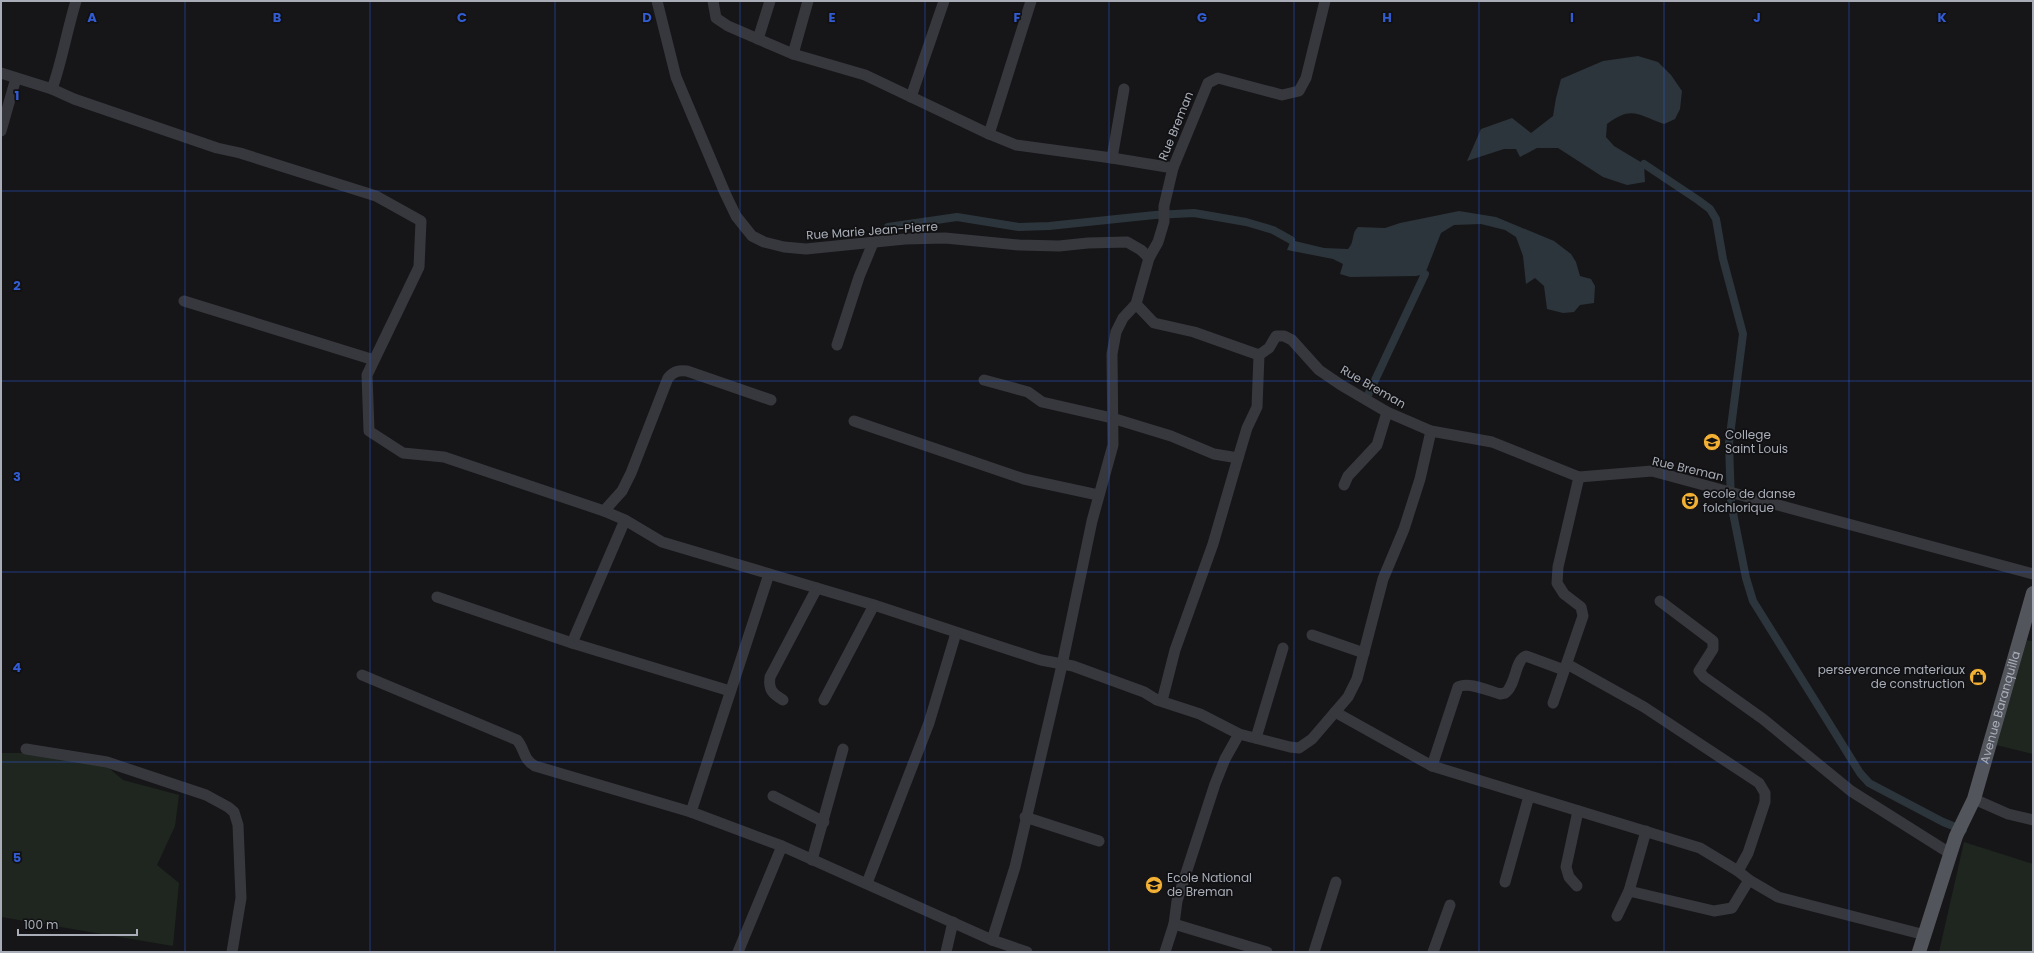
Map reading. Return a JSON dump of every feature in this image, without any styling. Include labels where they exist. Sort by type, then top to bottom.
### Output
[{"type":"main road","name":"Avenue Baranquilla","points":[[1919,952],[1956,836],[1974,799],[2033,592]]},
{"type":"street","points":[[52,89],[60,68],[65,38],[76,1]]},
{"type":"street","name":"Rue Marie Jean-Pierre","points":[[657,1],[676,77],[725,193],[744,229],[752,236],[764,242],[784,247],[806,249],[906,239],[945,238],[1027,246],[1059,246],[1088,243],[1127,242],[1141,250],[1149,258]]},
{"type":"street","points":[[713,1],[716,18],[728,26],[793,54],[865,75],[989,134],[1016,145],[1173,168]]},
{"type":"street","points":[[758,39],[770,1]]},
{"type":"street","points":[[793,54],[808,1]]},
{"type":"street","points":[[911,97],[944,1]]},
{"type":"street","points":[[989,134],[1031,1]]},
{"type":"street","name":"Rue Breman","points":[[1136,304],[1149,258],[1158,242],[1164,222],[1164,206],[1173,168],[1208,83],[1218,78],[1282,95],[1299,90],[1306,78],[1325,1]]},
{"type":"street","points":[[1,73],[52,89],[74,99],[217,148],[240,153],[376,196],[421,221],[419,266],[367,375],[369,431],[403,453],[444,457],[604,511],[625,520],[662,542],[874,604],[956,633],[1080,669],[1144,692],[1162,702],[1200,714],[1239,734],[1299,748],[1312,739],[1348,697],[1356,679],[1364,653],[1383,579],[1404,529],[1420,479],[1432,431]]},
{"type":"street","points":[[1,131],[16,78]]},
{"type":"street","points":[[1112,158],[1124,89]]},
{"type":"street","points":[[837,345],[859,277],[873,243]]},
{"type":"street","points":[[184,301],[374,360]]},
{"type":"street","points":[[992,940],[1010,886],[1025,816],[1062,665],[1098,495],[1113,445],[1112,354],[1116,332],[1123,318],[1136,304],[1154,323],[1194,332],[1259,355],[1257,407],[1247,428],[1213,544],[1175,650],[1162,702]]},
{"type":"street","name":"Rue Breman","points":[[1259,355],[1269,348],[1276,336],[1284,336],[1292,340],[1319,370],[1341,385],[1387,412],[1432,431],[1492,442],[1579,477],[1652,472],[2033,574]]},
{"type":"street","points":[[604,511],[622,491],[639,453],[668,378],[673,372],[681,370],[687,371],[771,400]]},
{"type":"street","points":[[984,380],[1028,392],[1042,402],[1112,418],[1171,436],[1214,454],[1238,458]]},
{"type":"street","points":[[1344,485],[1348,476],[1377,445],[1387,412]]},
{"type":"street","points":[[854,421],[1024,479],[1098,495]]},
{"type":"street","points":[[1553,703],[1583,616],[1581,607],[1564,594],[1557,583],[1558,567],[1579,477]]},
{"type":"street","points":[[572,642],[625,520]]},
{"type":"street","points":[[691,812],[769,574]]},
{"type":"street","points":[[783,700],[773,694],[768,686],[770,677],[817,588]]},
{"type":"street","points":[[437,597],[572,642],[730,691]]},
{"type":"street","points":[[1660,601],[1713,641],[1713,649],[1699,671],[1704,677],[1763,719],[1851,791],[1951,854]]},
{"type":"street","points":[[824,700],[874,604]]},
{"type":"street","points":[[867,883],[929,723],[956,633]]},
{"type":"street","points":[[1312,635],[1364,653]]},
{"type":"street","points":[[1256,738],[1284,648]]},
{"type":"street","points":[[1432,766],[1458,687],[1462,685],[1500,694],[1505,693],[1511,686],[1523,657],[1530,657],[1566,667],[1644,707],[1760,783],[1765,793],[1765,802],[1753,841],[1738,871]]},
{"type":"street","points":[[362,675],[517,740],[522,746],[526,759],[535,766],[691,812],[782,846],[992,940],[1027,952]]},
{"type":"street","points":[[1335,712],[1432,766],[1700,848],[1738,871],[1749,880],[1778,896],[1925,934]]},
{"type":"street","points":[[1164,952],[1174,924],[1177,901],[1213,790],[1224,759],[1239,734]]},
{"type":"street","points":[[26,749],[107,762],[206,794],[234,812],[238,825],[241,898],[232,952]]},
{"type":"street","points":[[812,860],[824,822],[843,749]]},
{"type":"street","points":[[773,796],[824,822]]},
{"type":"street","points":[[1505,882],[1529,796]]},
{"type":"street","points":[[1974,799],[2008,814],[2033,820]]},
{"type":"street","points":[[1577,886],[1569,877],[1566,867],[1578,811]]},
{"type":"street","points":[[1025,816],[1099,841]]},
{"type":"street","points":[[1617,916],[1628,891],[1646,831]]},
{"type":"street","points":[[738,952],[782,846]]},
{"type":"street","points":[[1628,891],[1714,911],[1732,908],[1749,880]]},
{"type":"street","points":[[1314,952],[1336,882]]},
{"type":"street","points":[[1433,952],[1450,905]]},
{"type":"street","points":[[946,952],[953,922]]},
{"type":"street","points":[[1174,924],[1267,952]]},
{"type":"shaded area","points":[[1638,56],[1658,62],[1671,75],[1682,91],[1680,109],[1675,119],[1664,124],[1641,115],[1629,113],[1616,118],[1607,124],[1606,137],[1614,146],[1644,164],[1645,182],[1627,185],[1603,177],[1558,148],[1537,148],[1520,157],[1516,149],[1504,149],[1467,161],[1481,129],[1512,118],[1531,133],[1553,116],[1561,79],[1603,61]]},
{"type":"shaded area","points":[[1459,211],[1496,217],[1554,241],[1571,254],[1576,262],[1580,276],[1591,279],[1595,286],[1594,303],[1580,305],[1574,312],[1563,313],[1547,309],[1544,286],[1535,278],[1526,284],[1523,256],[1516,237],[1505,230],[1481,224],[1454,225],[1441,233],[1425,274],[1416,276],[1350,277],[1340,274],[1343,264],[1333,259],[1287,250],[1291,240],[1324,248],[1348,249],[1352,243],[1354,232],[1358,227],[1385,228],[1400,223]]},
{"type":"shaded area","points":[[2023,640],[2033,641],[2033,754],[1996,745]]},
{"type":"shaded area","points":[[1,753],[50,753],[104,764],[123,780],[179,795],[175,826],[157,865],[179,883],[173,946],[1,917]]},
{"type":"shaded area","points":[[1964,842],[2033,864],[2033,952],[1939,952]]},
{"type":"waterway","points":[[1644,164],[1710,209],[1716,219],[1723,259],[1743,334],[1729,443],[1731,503],[1746,578],[1753,601],[1860,773],[1869,783],[1943,822],[1963,830]]},
{"type":"waterway","points":[[888,227],[957,217],[1019,227],[1049,226],[1155,215],[1194,213],[1246,222],[1273,230],[1291,240]]},
{"type":"waterway","points":[[1368,395],[1425,274]]},
{"type":"place","name":"College Saint Louis","points":[[1712,442]]},
{"type":"place","name":"ecole de danse folchlorique","points":[[1690,501]]},
{"type":"place","name":"perseverance materiaux de construction","points":[[1978,677]]},
{"type":"place","name":"Ecole National de Breman","points":[[1154,885]]}]
